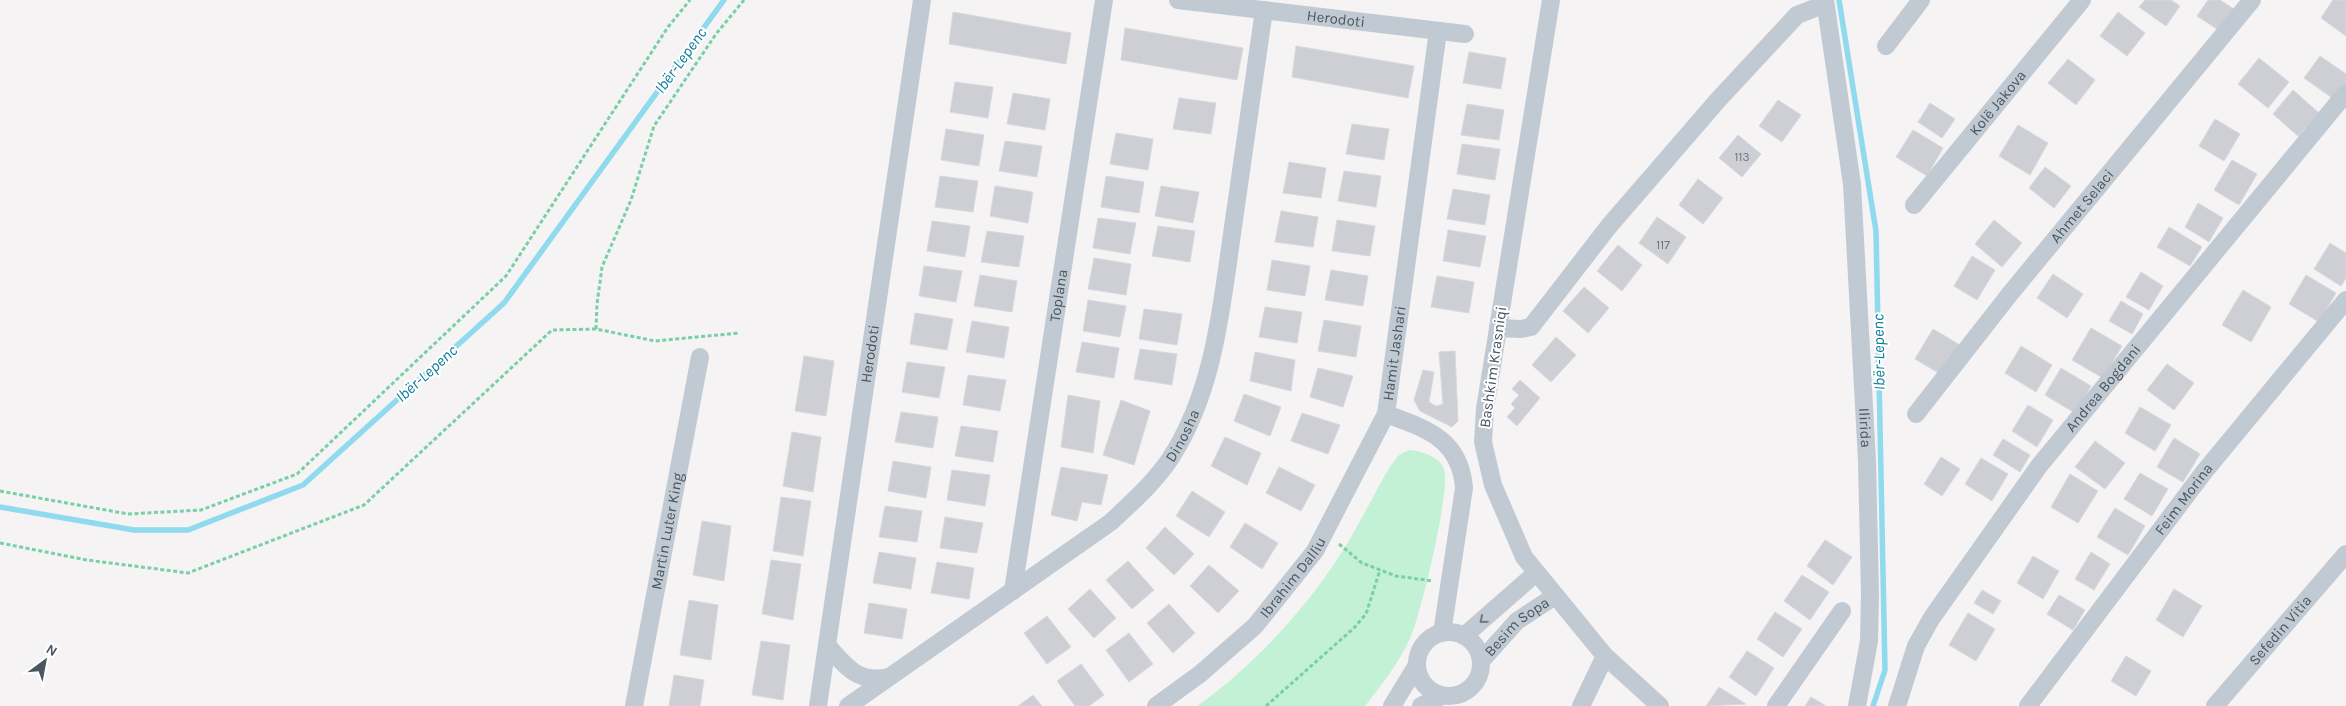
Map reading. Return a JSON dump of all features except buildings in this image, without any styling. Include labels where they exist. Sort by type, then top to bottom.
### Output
[{"type":"street","name":"Herodoti","points":[[818,706],[922,0]]},
{"type":"street","name":"Toplana","points":[[1013,592],[1104,0]]},
{"type":"street","name":"Herodoti","points":[[1178,0],[1464,34]]},
{"type":"street","name":"Bashkim Krasniqi","points":[[1550,0],[1484,409],[1483,442],[1493,485],[1524,557],[1606,656],[1660,706]]},
{"type":"street","points":[[1886,46],[1921,0]]},
{"type":"street","name":"Kolë Jakova","points":[[1914,205],[2082,0]]},
{"type":"street","name":"Ahmet Selaci","points":[[1916,414],[2009,295],[2252,0]]},
{"type":"street","points":[[1498,328],[1521,329],[1531,326],[1609,226],[1718,100],[1797,15],[1825,2]]},
{"type":"street","name":"Ilirida","points":[[1825,2],[1852,184],[1867,461],[1870,594],[1869,641],[1857,706]]},
{"type":"street","name":"Dinosha","points":[[848,706],[1111,522],[1147,488],[1170,458],[1189,420],[1211,365],[1264,10]]},
{"type":"street","name":"Hamit Jashari","points":[[1438,31],[1386,414],[1433,433],[1453,451],[1459,462],[1464,488],[1442,633]]},
{"type":"street","name":"Andrea Bogdani","points":[[1897,706],[1916,646],[1931,619],[2039,466],[2346,92]]},
{"type":"street","name":"Feim Morina","points":[[2028,706],[2204,472],[2346,300]]},
{"type":"street","name":"Martin Luter King","points":[[634,706],[700,357]]},
{"type":"street","name":"Ibrahim Dalliu","points":[[1156,706],[1200,674],[1255,626],[1315,551],[1386,414]]},
{"type":"street","name":"Sefedin Vitia","points":[[2215,706],[2346,554]]},
{"type":"street","name":"Besim Sopa","points":[[1464,636],[1536,573]]},
{"type":"street","name":"Besim Sopa","points":[[1421,706],[1442,696],[1462,694],[1470,688],[1477,680],[1481,661],[1517,621],[1555,596]]},
{"type":"street","points":[[1776,706],[1842,611]]},
{"type":"street","name":"Besim Sopa","points":[[1442,633],[1454,632],[1473,642],[1481,661]]},
{"type":"street","points":[[1442,633],[1432,637],[1424,644],[1418,654],[1417,665],[1419,676],[1425,685],[1442,696]]},
{"type":"street","points":[[827,645],[845,665],[863,677],[875,680],[892,676]]},
{"type":"street","points":[[1581,706],[1606,656]]},
{"type":"street","points":[[1392,706],[1417,665]]},
{"type":"path","points":[[0,490],[128,514],[146,514],[201,510],[297,474],[506,276],[668,27],[690,0]]},
{"type":"path","points":[[596,329],[602,266],[631,200],[654,126],[716,34],[744,0]]},
{"type":"path","points":[[0,543],[87,560],[188,573],[364,505],[552,330],[596,329],[655,341],[739,334]]},
{"type":"path","points":[[1325,532],[1362,563],[1396,576],[1449,583]]},
{"type":"path","points":[[1266,706],[1354,628],[1366,614],[1380,570]]},
{"type":"green space","points":[[1409,450],[1424,453],[1434,458],[1442,464],[1444,469],[1445,481],[1439,525],[1428,578],[1416,623],[1407,646],[1365,706],[1197,706],[1235,676],[1291,621],[1343,550],[1389,468],[1399,455]]},
{"type":"waterway","name":"Ibër-Lepenc","points":[[0,507],[134,530],[188,530],[303,485],[504,303],[724,0]]},
{"type":"waterway","name":"Ibër-Lepenc","points":[[1839,0],[1876,231],[1885,670],[1873,706]]}]
